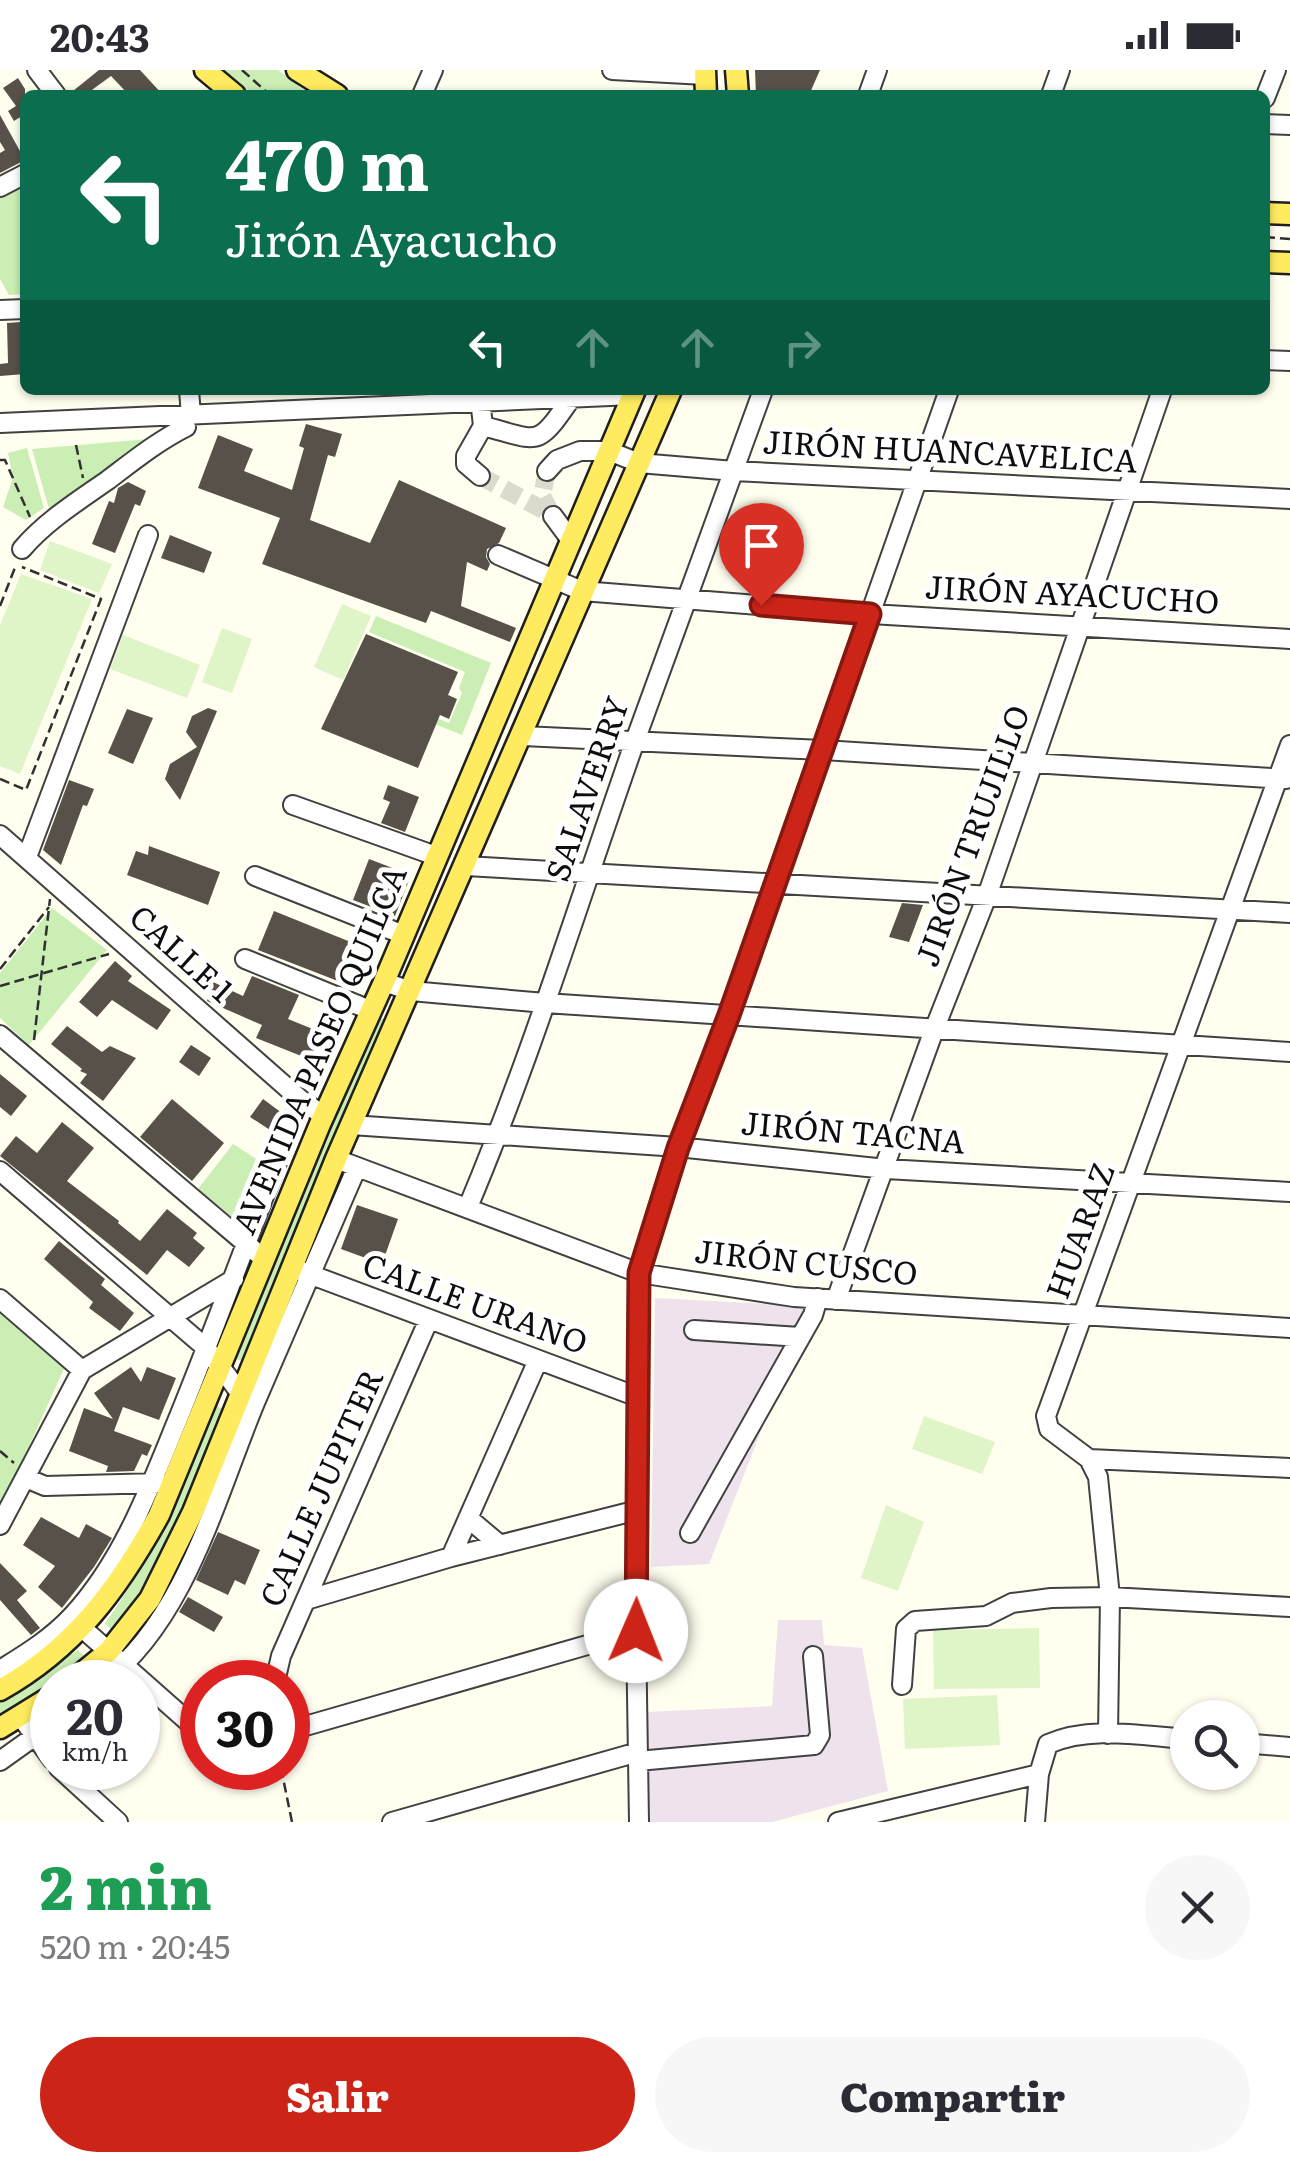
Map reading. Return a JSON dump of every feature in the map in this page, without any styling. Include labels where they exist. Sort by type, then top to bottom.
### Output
[{"type":"main road","points":[[205,70],[228,90]]},
{"type":"main road","points":[[297,70],[328,90]]},
{"type":"main road","name":"AVENIDA PASEO QUILCA","points":[[0,1690],[33,1672],[130,1569],[162,1483],[220,1368],[263,1258],[633,395]]},
{"type":"main road","name":"AVENIDA PASEO QUILCA","points":[[122,1660],[248,1397],[301,1271],[336,1159],[669,395]]},
{"type":"main road","points":[[0,1728],[29,1727]]},
{"type":"street","points":[[36,70],[52,90]]},
{"type":"street","points":[[612,70],[705,80]]},
{"type":"street","points":[[22,549],[37,532],[188,421],[189,395]]},
{"type":"street","points":[[479,395],[483,426],[466,456],[466,464],[480,476]]},
{"type":"street","points":[[0,423],[188,421],[479,395],[603,395]]},
{"type":"street","name":"SALAVERRY","points":[[468,1207],[546,1004],[760,395]]},
{"type":"street","points":[[639,1822],[639,1273],[678,1148],[729,1015],[947,395]]},
{"type":"street","name":"JIRÓN TRUJILLO","points":[[690,1533],[800,1337],[827,1299],[886,1168],[934,1030],[987,896],[1160,395]]},
{"type":"street","points":[[531,440],[546,434],[572,397]]},
{"type":"street","points":[[483,426],[580,451],[609,451]]},
{"type":"street","points":[[547,471],[557,460],[580,451]]},
{"type":"street","name":"JIRÓN HUANCAVELICA","points":[[609,451],[639,463],[734,471],[1290,499]]},
{"type":"street","points":[[553,516],[570,539]]},
{"type":"street","points":[[27,857],[148,535]]},
{"type":"street","name":"JIRÓN AYACUCHO","points":[[498,555],[582,590],[870,614],[1290,639]]},
{"type":"street","points":[[523,736],[1285,779]]},
{"type":"street","name":"HUARAZ","points":[[1089,1458],[1046,1424],[1129,1183],[1231,910],[1285,779],[1290,745]]},
{"type":"street","points":[[293,805],[436,856]]},
{"type":"street","name":"CALLE 1","points":[[0,835],[300,1100],[324,1116]]},
{"type":"street","points":[[466,866],[1290,913]]},
{"type":"street","points":[[255,876],[404,935]]},
{"type":"street","points":[[245,959],[370,1010]]},
{"type":"street","points":[[384,982],[411,991],[546,1004],[1290,1052]]},
{"type":"street","points":[[0,1035],[263,1258]]},
{"type":"street","name":"AVENIDA PASEO QUILCA","points":[[162,1483],[244,1242],[300,1100]]},
{"type":"street","name":"JIRÓN TACNA","points":[[351,1125],[678,1148],[886,1168],[1290,1192]]},
{"type":"street","name":"JIRÓN CUSCO","points":[[336,1159],[639,1273],[735,1290],[827,1299],[1290,1328]]},
{"type":"street","points":[[301,1271],[357,1167]]},
{"type":"street","points":[[0,1171],[206,1348],[248,1397]]},
{"type":"street","name":"CALLE URANO","points":[[301,1271],[638,1396]]},
{"type":"street","points":[[0,1525],[82,1370],[232,1279],[254,1280]]},
{"type":"street","points":[[0,1299],[82,1370]]},
{"type":"street","name":"CALLE JUPITER","points":[[280,1660],[429,1320]]},
{"type":"street","points":[[694,1330],[800,1337]]},
{"type":"street","points":[[451,1558],[538,1360]]},
{"type":"street","points":[[1108,1734],[1110,1598],[1098,1477],[1089,1458],[1290,1468]]},
{"type":"street","points":[[26,1478],[44,1486],[162,1483]]},
{"type":"street","points":[[306,1600],[638,1510]]},
{"type":"street","points":[[468,1518],[500,1545]]},
{"type":"street","points":[[324,1559],[342,1589]]},
{"type":"street","points":[[902,1685],[906,1630],[916,1622],[986,1616],[1012,1603],[1050,1598],[1290,1607]]},
{"type":"street","points":[[77,1623],[112,1660]]},
{"type":"street","name":"AVENIDA PASEO QUILCA","points":[[0,1670],[77,1623]]},
{"type":"street","points":[[310,1725],[636,1631]]},
{"type":"street","points":[[392,1822],[638,1756],[814,1745],[820,1735],[813,1656]]},
{"type":"street","points":[[160,1700],[180,1716]]},
{"type":"street","points":[[0,1761],[29,1727]]},
{"type":"street","points":[[1035,1822],[1039,1774],[1048,1744],[1068,1735],[1170,1739]]},
{"type":"street","points":[[1260,1745],[1290,1747]]},
{"type":"street","points":[[838,1822],[1039,1774]]},
{"type":"street","points":[[91,1790],[118,1822]]},
{"type":"path","points":[[242,70],[264,90]]},
{"type":"path","points":[[76,446],[87,494]]},
{"type":"path","points":[[0,460],[5,460],[37,532]]},
{"type":"path","points":[[0,606],[16,564],[101,599],[26,790],[0,779]]},
{"type":"path","points":[[32,1062],[53,880]]},
{"type":"path","points":[[0,968],[50,906]]},
{"type":"path","points":[[0,986],[129,947]]},
{"type":"path","points":[[285,1790],[292,1822]]},
{"type":"shaded area","points":[[655,1298],[810,1306],[709,1564],[651,1567]]},
{"type":"shaded area","points":[[778,1620],[822,1620],[824,1645],[862,1648],[888,1791],[772,1822],[649,1822],[648,1712],[772,1706]]},
{"type":"green space","points":[[222,70],[278,70],[304,90],[248,90]]},
{"type":"green space","points":[[20,182],[20,294],[9,295],[0,279],[0,194]]},
{"type":"green space","points":[[149,439],[49,509],[32,449]]},
{"type":"green space","points":[[27,448],[44,508],[26,520],[3,507],[13,478],[8,453]]},
{"type":"green space","points":[[50,541],[112,564],[99,593],[40,570]]},
{"type":"green space","points":[[21,574],[92,599],[20,774],[0,766],[0,625]]},
{"type":"green space","points":[[342,604],[371,616],[343,680],[314,667]]},
{"type":"green space","points":[[376,616],[491,663],[462,735],[363,695],[366,689],[449,723],[462,693],[459,688],[465,672],[369,632]]},
{"type":"green space","points":[[222,628],[252,639],[232,693],[202,682]]},
{"type":"green space","points":[[123,635],[200,665],[187,698],[110,669]]},
{"type":"green space","points":[[52,908],[107,950],[29,1045],[0,1018],[0,973]]},
{"type":"green space","points":[[377,1016],[389,1021],[245,1362],[233,1358]]},
{"type":"green space","points":[[233,1144],[264,1164],[240,1223],[198,1189]]},
{"type":"green space","points":[[0,1307],[67,1362],[11,1486],[0,1502]]},
{"type":"green space","points":[[213,1404],[225,1410],[149,1586],[113,1632],[105,1623],[153,1545]]},
{"type":"green space","points":[[924,1416],[995,1442],[982,1474],[912,1449]]},
{"type":"green space","points":[[886,1505],[924,1522],[898,1591],[861,1578]]},
{"type":"green space","points":[[1039,1628],[1040,1688],[934,1689],[933,1630]]},
{"type":"green space","points":[[78,1650],[87,1659],[85,1660],[62,1660]]},
{"type":"green space","points":[[30,1681],[30,1696],[0,1716],[0,1700]]},
{"type":"green space","points":[[997,1695],[1000,1745],[905,1749],[903,1699]]},
{"type":"building","points":[[99,70],[140,70],[158,90],[124,90],[111,76],[92,90],[74,90]]},
{"type":"building","points":[[755,70],[820,70],[811,90],[756,90]]},
{"type":"building","points":[[18,78],[25,89],[20,90],[20,117],[14,121],[8,111],[16,106],[3,88]]},
{"type":"building","points":[[0,115],[20,151],[20,163],[0,173],[0,153],[5,150],[0,142]]},
{"type":"building","points":[[20,322],[20,374],[0,376],[0,364],[8,363],[7,323]]},
{"type":"building","points":[[306,424],[342,434],[335,457],[328,455],[310,520],[370,543],[399,480],[506,528],[499,543],[487,549],[487,571],[467,562],[461,606],[516,628],[510,642],[431,611],[426,623],[262,564],[280,518],[198,488],[218,435],[253,449],[244,471],[292,490],[304,448],[299,446]]},
{"type":"building","points":[[128,482],[146,491],[140,506],[135,504],[115,553],[92,544],[109,501],[114,503],[118,488]]},
{"type":"building","points":[[170,535],[212,552],[204,573],[161,558]]},
{"type":"building","points":[[366,634],[458,672],[448,695],[457,699],[449,719],[440,715],[418,768],[321,729]]},
{"type":"building","points":[[208,708],[217,711],[180,800],[165,779],[170,764],[197,747],[186,732],[192,716]]},
{"type":"building","points":[[127,709],[153,718],[133,764],[108,753]]},
{"type":"building","points":[[69,780],[94,789],[87,806],[83,805],[61,865],[43,850]]},
{"type":"building","points":[[388,785],[419,797],[405,832],[381,823],[390,802],[383,799]]},
{"type":"building","points":[[149,846],[220,872],[208,905],[127,875],[136,851],[148,855]]},
{"type":"building","points":[[369,859],[411,875],[395,916],[353,900]]},
{"type":"building","points":[[902,903],[923,905],[909,942],[889,937]]},
{"type":"building","points":[[274,911],[358,945],[343,983],[258,950]]},
{"type":"building","points":[[115,961],[132,976],[128,981],[171,1010],[157,1030],[112,1000],[97,1017],[79,1002]]},
{"type":"building","points":[[252,976],[299,995],[288,1019],[335,1038],[324,1065],[256,1038],[262,1025],[207,1001],[213,982],[243,996]]},
{"type":"building","points":[[67,1026],[102,1052],[110,1046],[136,1058],[103,1101],[80,1083],[87,1074],[51,1044]]},
{"type":"building","points":[[191,1045],[211,1058],[199,1076],[179,1062]]},
{"type":"building","points":[[0,1074],[27,1096],[11,1116],[0,1107]]},
{"type":"building","points":[[172,1099],[224,1143],[192,1181],[140,1137]]},
{"type":"building","points":[[263,1099],[282,1113],[270,1130],[250,1117]]},
{"type":"building","points":[[62,1122],[94,1148],[67,1181],[140,1241],[167,1209],[197,1233],[193,1238],[205,1248],[189,1267],[167,1250],[147,1275],[0,1156],[16,1136],[37,1153]]},
{"type":"building","points":[[357,1205],[398,1219],[382,1264],[341,1249]]},
{"type":"building","points":[[59,1241],[105,1279],[101,1285],[134,1313],[120,1331],[89,1308],[93,1302],[44,1259]]},
{"type":"building","points":[[131,1367],[141,1382],[147,1367],[176,1378],[159,1420],[123,1407],[114,1431],[152,1445],[147,1456],[142,1454],[134,1471],[106,1472],[108,1466],[69,1451],[84,1408],[113,1419],[94,1393]]},
{"type":"building","points":[[41,1517],[79,1538],[86,1524],[112,1538],[62,1608],[38,1587],[55,1566],[23,1545]]},
{"type":"building","points":[[218,1532],[260,1550],[245,1585],[235,1580],[228,1595],[196,1580]]},
{"type":"building","points":[[0,1563],[27,1591],[17,1600],[40,1628],[31,1635],[0,1600]]},
{"type":"building","points":[[188,1597],[223,1617],[214,1632],[179,1612]]},
{"type":"tunnel","points":[[547,471],[542,496],[551,513]]},
{"type":"tunnel","points":[[480,476],[551,514]]},
{"type":"route","points":[[636,1631],[639,1273],[678,1148],[870,614],[761,605]]}]
